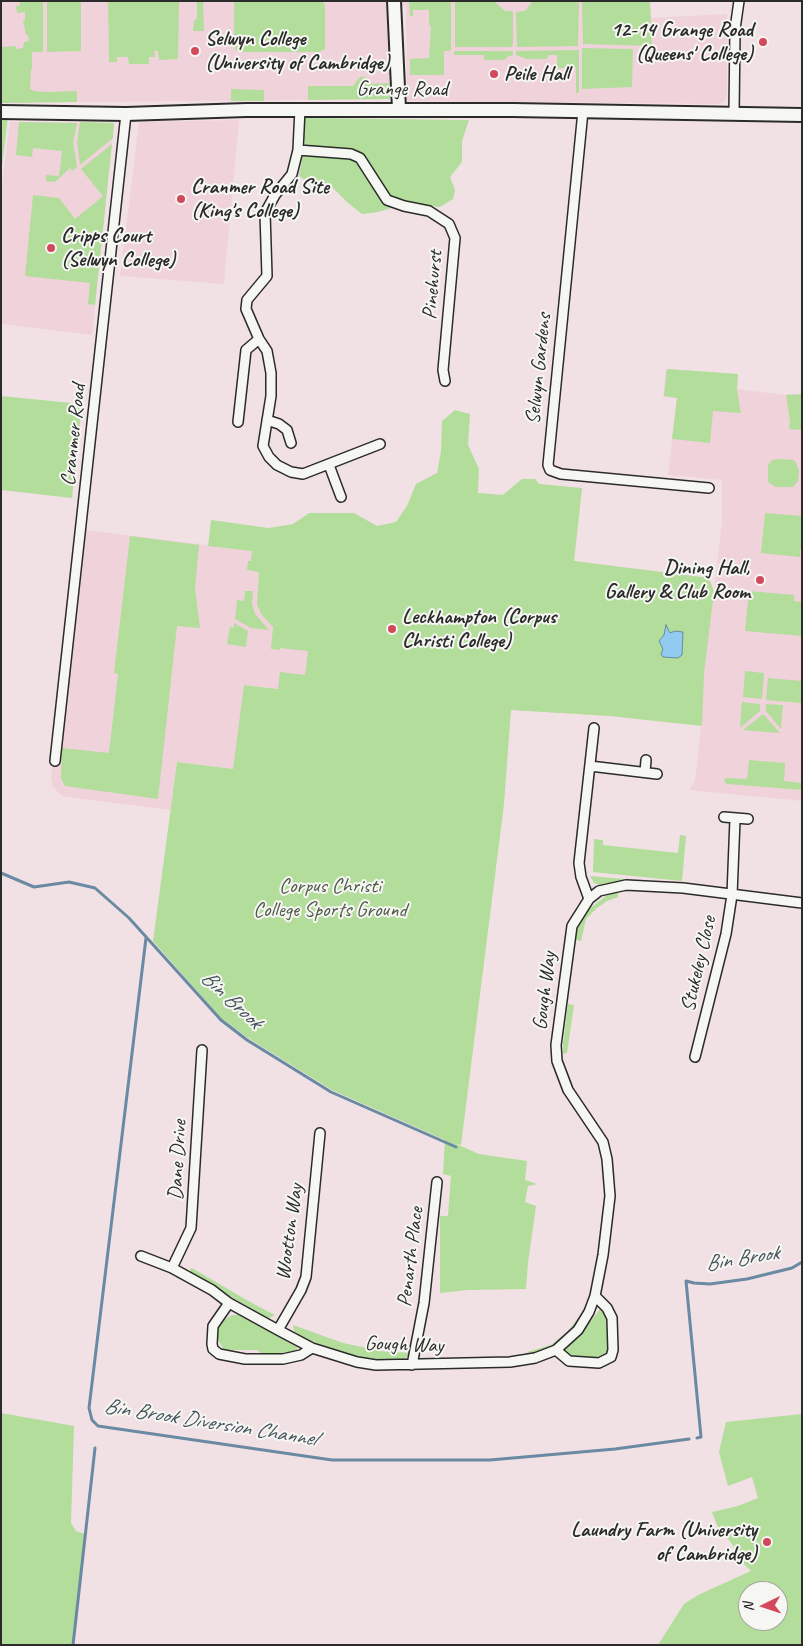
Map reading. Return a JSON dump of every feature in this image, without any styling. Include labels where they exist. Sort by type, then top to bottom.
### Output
[{"type":"street","points":[[394,1],[399,109]]},
{"type":"street","points":[[734,114],[735,29],[739,1]]},
{"type":"street","points":[[300,109],[298,150],[292,174],[275,195],[265,213],[267,276],[247,300],[246,309],[259,339],[267,351],[271,373],[271,396],[263,446],[269,458],[277,465],[291,472],[303,474],[380,444]]},
{"type":"street","name":"Grange Road","points":[[1,112],[126,114],[300,109],[399,109],[802,115]]},
{"type":"street","name":"Selwyn Gardens","points":[[583,111],[548,465],[550,470],[561,474],[710,488]]},
{"type":"street","name":"Cranmer Road","points":[[55,760],[126,114]]},
{"type":"street","name":"Pinehurst","points":[[298,150],[351,154],[360,158],[386,200],[429,212],[449,224],[455,238],[443,370],[445,381]]},
{"type":"street","points":[[238,422],[246,350],[259,339]]},
{"type":"street","points":[[267,420],[279,424],[287,430],[291,443]]},
{"type":"street","points":[[328,465],[341,497]]},
{"type":"street","points":[[594,728],[579,862],[581,877],[589,899],[599,892],[626,885],[683,888],[802,903]]},
{"type":"street","points":[[645,772],[646,760]]},
{"type":"street","points":[[590,766],[657,774]]},
{"type":"street","points":[[724,817],[748,819]]},
{"type":"street","name":"Stukeley Close","points":[[695,1057],[704,1041],[726,934],[732,895],[735,819]]},
{"type":"street","name":"Gough Way","points":[[142,1256],[172,1268],[312,1348],[366,1363],[376,1365],[412,1365],[510,1362],[536,1358],[556,1350],[578,1330],[589,1312],[595,1296],[604,1255],[610,1196],[607,1159],[603,1142],[568,1090],[557,1061],[556,1044],[572,926],[589,899]]},
{"type":"street","name":"Dane Drive","points":[[172,1268],[191,1228],[202,1050]]},
{"type":"street","name":"Wootton Way","points":[[278,1330],[301,1290],[306,1277],[320,1133]]},
{"type":"street","name":"Penarth Place","points":[[412,1365],[424,1303],[437,1182]]},
{"type":"street","points":[[556,1350],[569,1362],[599,1363],[611,1357],[613,1350],[612,1318],[607,1308],[595,1296]]},
{"type":"street","points":[[229,1302],[213,1326],[213,1349],[219,1354],[245,1359],[283,1359],[301,1355],[312,1348]]},
{"type":"shaded area","name":"Selwyn College (University of Cambridge)","points":[[1,1],[386,1],[390,99],[1,103]]},
{"type":"shaded area","points":[[402,1],[650,1],[651,18],[727,14],[727,99],[720,104],[407,101],[406,6],[402,6]]},
{"type":"shaded area","name":"Cranmer Road Site (King's College)","points":[[239,120],[224,284],[120,276],[139,122]]},
{"type":"shaded area","name":"Cripps Court (Selwyn College)","points":[[10,122],[114,123],[92,335],[1,324],[1,191]]},
{"type":"shaded area","name":"Leckhampton (Corpus Christi College)","points":[[666,369],[738,374],[737,389],[786,395],[802,394],[802,801],[689,790],[695,782],[701,725],[610,716],[511,710],[510,717],[245,685],[233,769],[177,762],[171,810],[62,796],[53,787],[51,777],[53,761],[60,761],[86,530],[410,570],[423,489],[503,495],[522,479],[535,479],[539,484],[582,488],[574,561],[709,578],[714,591],[722,520],[722,480],[668,475],[677,398],[663,397]]},
{"type":"green space","points":[[20,1],[43,1],[43,52],[32,52],[30,89],[33,91],[49,92],[77,91],[77,102],[1,103],[1,47],[16,46],[16,49],[23,48],[24,42],[29,41],[23,20],[25,20],[25,12],[17,13],[16,6],[20,5]]},
{"type":"green space","points":[[47,1],[81,1],[81,51],[47,52]]},
{"type":"green space","points":[[108,1],[179,1],[178,59],[159,60],[158,51],[154,51],[155,57],[149,57],[149,64],[129,64],[128,57],[117,57],[117,62],[109,62]]},
{"type":"green space","points":[[197,1],[203,1],[204,31],[193,31],[194,20],[197,19]]},
{"type":"green space","points":[[234,1],[322,1],[325,5],[325,49],[319,52],[239,52],[235,49],[234,44]]},
{"type":"green space","points":[[409,1],[451,1],[451,48],[450,51],[444,51],[444,75],[410,75],[410,59],[429,58],[431,26],[429,25],[429,10],[413,10],[413,16],[410,16]]},
{"type":"green space","points":[[455,1],[494,1],[505,11],[513,12],[512,47],[455,47]]},
{"type":"green space","points":[[533,1],[579,1],[578,46],[517,47],[516,12],[525,11]]},
{"type":"green space","points":[[582,1],[650,1],[652,46],[583,44]]},
{"type":"green space","points":[[582,48],[633,49],[632,87],[582,89]]},
{"type":"green space","points":[[579,50],[579,92],[576,94],[576,68],[557,68],[557,55],[548,55],[547,59],[527,59],[516,55],[516,51]]},
{"type":"green space","points":[[454,51],[513,51],[513,55],[504,60],[484,60],[484,55],[454,55]]},
{"type":"green space","points":[[360,77],[366,77],[367,84],[389,83],[390,99],[308,100],[308,86],[353,86]]},
{"type":"green space","points":[[231,89],[264,90],[264,101],[231,101]]},
{"type":"green space","points":[[8,117],[1,175],[1,118]]},
{"type":"green space","points":[[305,118],[469,120],[462,141],[462,162],[450,177],[455,190],[453,199],[440,207],[408,203],[378,212],[362,214],[332,187],[309,183],[299,176],[305,144],[302,130]]},
{"type":"green space","points":[[19,122],[77,123],[73,143],[77,167],[72,171],[70,168],[55,182],[46,181],[46,175],[59,176],[62,151],[33,148],[32,157],[16,155]]},
{"type":"green space","points":[[80,122],[114,123],[113,138],[80,165],[77,142]]},
{"type":"green space","points":[[112,144],[95,305],[88,304],[90,283],[25,276],[33,195],[59,198],[75,219],[103,196],[81,169]]},
{"type":"green space","points":[[667,369],[738,374],[737,389],[741,413],[713,411],[710,443],[672,439],[677,398],[664,396]]},
{"type":"green space","points":[[802,394],[802,430],[789,429],[790,422],[786,395]]},
{"type":"green space","points":[[1,396],[82,404],[72,498],[1,490]]},
{"type":"green space","name":"Corpus Christi College Sports Ground","points":[[455,410],[470,414],[468,445],[479,469],[478,493],[503,495],[522,479],[535,479],[539,484],[582,488],[574,561],[709,578],[714,592],[704,673],[702,726],[610,716],[511,710],[504,804],[461,1145],[456,1144],[479,1154],[527,1161],[525,1180],[537,1184],[528,1186],[525,1202],[536,1206],[526,1289],[468,1290],[440,1293],[440,1216],[448,1216],[451,1176],[443,1174],[445,1140],[332,1090],[248,1038],[221,1018],[153,941],[177,762],[233,769],[244,685],[278,689],[280,672],[305,675],[308,651],[271,649],[273,627],[262,615],[257,605],[259,572],[247,570],[248,561],[251,561],[252,551],[208,546],[211,520],[269,528],[293,524],[309,513],[354,513],[377,526],[396,522],[407,506],[416,484],[437,473],[441,451],[442,421]]},
{"type":"green space","points":[[772,460],[794,460],[796,463],[799,470],[798,481],[793,487],[775,487],[768,482],[768,465]]},
{"type":"green space","points":[[765,513],[802,516],[802,550],[800,550],[800,557],[761,553]]},
{"type":"green space","points":[[130,536],[199,545],[195,588],[200,628],[177,626],[158,799],[65,786],[61,778],[62,748],[109,753],[118,674],[114,673]]},
{"type":"green space","points":[[245,591],[253,591],[252,604],[255,614],[269,630],[251,628],[235,619],[237,600],[244,601]]},
{"type":"green space","points":[[749,591],[794,595],[794,601],[802,602],[802,636],[745,631]]},
{"type":"green space","points":[[234,623],[248,631],[246,647],[227,644],[230,627],[234,628]]},
{"type":"green space","points":[[745,671],[764,673],[762,699],[743,697]]},
{"type":"green space","points":[[768,678],[802,681],[802,703],[766,700]]},
{"type":"green space","points":[[742,702],[760,704],[760,711],[740,728]]},
{"type":"green space","points":[[766,704],[783,705],[781,729],[766,711]]},
{"type":"green space","points":[[763,714],[780,733],[743,730]]},
{"type":"green space","points":[[749,760],[785,763],[784,781],[802,783],[802,790],[727,784],[724,781],[725,778],[747,779]]},
{"type":"green space","points":[[680,835],[686,836],[682,881],[593,872],[594,839],[603,840],[603,845],[678,853]]},
{"type":"green space","points":[[590,876],[636,880],[602,886],[594,883]]},
{"type":"green space","points":[[618,891],[618,897],[607,901],[586,919],[581,941],[576,940],[581,919],[589,909],[606,896]]},
{"type":"green space","points":[[568,1004],[574,1005],[567,1053],[563,1054],[563,1044]]},
{"type":"green space","points":[[192,1268],[275,1315],[269,1318],[260,1314],[191,1273],[190,1269]]},
{"type":"green space","points":[[586,1304],[589,1305],[578,1323],[560,1341],[550,1348],[528,1356],[527,1352],[551,1345],[567,1332],[580,1316]]},
{"type":"green space","points":[[600,1309],[609,1318],[609,1352],[594,1358],[571,1358],[564,1351],[582,1333]]},
{"type":"green space","points":[[232,1315],[239,1315],[297,1347],[297,1351],[263,1355],[257,1350],[233,1350],[231,1353],[224,1350],[217,1338],[217,1328],[221,1322]]},
{"type":"green space","points":[[293,1325],[343,1343],[381,1351],[410,1353],[403,1361],[359,1358],[305,1339],[294,1331]]},
{"type":"green space","points":[[1,1413],[74,1426],[71,1523],[76,1531],[85,1534],[72,1645],[1,1645]]},
{"type":"green space","name":"Laundry Farm (University of Cambridge)","points":[[802,1414],[802,1645],[658,1645],[684,1604],[698,1595],[751,1571],[742,1562],[732,1544],[717,1525],[712,1512],[738,1506],[758,1498],[752,1477],[728,1486],[719,1452],[726,1422]]},
{"type":"water","points":[[666,625],[670,633],[675,631],[683,632],[682,655],[678,658],[663,657],[661,654],[663,649],[659,641],[664,635]]},
{"type":"waterway","name":"Bin Brook","points":[[1,873],[34,887],[69,882],[95,888],[129,918],[221,1020],[247,1040],[331,1092],[456,1147]]},
{"type":"waterway","name":"Bin Brook Diversion Channel","points":[[146,938],[89,1408],[92,1420],[98,1426],[332,1460],[490,1460],[615,1449],[689,1439]]},
{"type":"waterway","name":"Bin Brook Diversion Channel","points":[[697,1438],[701,1437],[686,1281],[710,1284],[747,1279],[792,1268],[802,1262]]},
{"type":"waterway","points":[[73,1645],[95,1448]]},
{"type":"place","name":"12-14 Grange Road (Queens' College)","points":[[763,42]]},
{"type":"place","name":"Selwyn College (University of Cambridge)","points":[[195,51]]},
{"type":"place","name":"Peile Hall","points":[[494,74]]},
{"type":"place","name":"Cranmer Road Site (King's College)","points":[[181,199]]},
{"type":"place","name":"Cripps Court (Selwyn College)","points":[[51,248]]},
{"type":"place","name":"Dining Hall, Gallery & Club Room","points":[[760,580]]},
{"type":"place","name":"Leckhampton (Corpus Christi College)","points":[[392,629]]},
{"type":"place","name":"Laundry Farm (University of Cambridge)","points":[[767,1542]]}]
